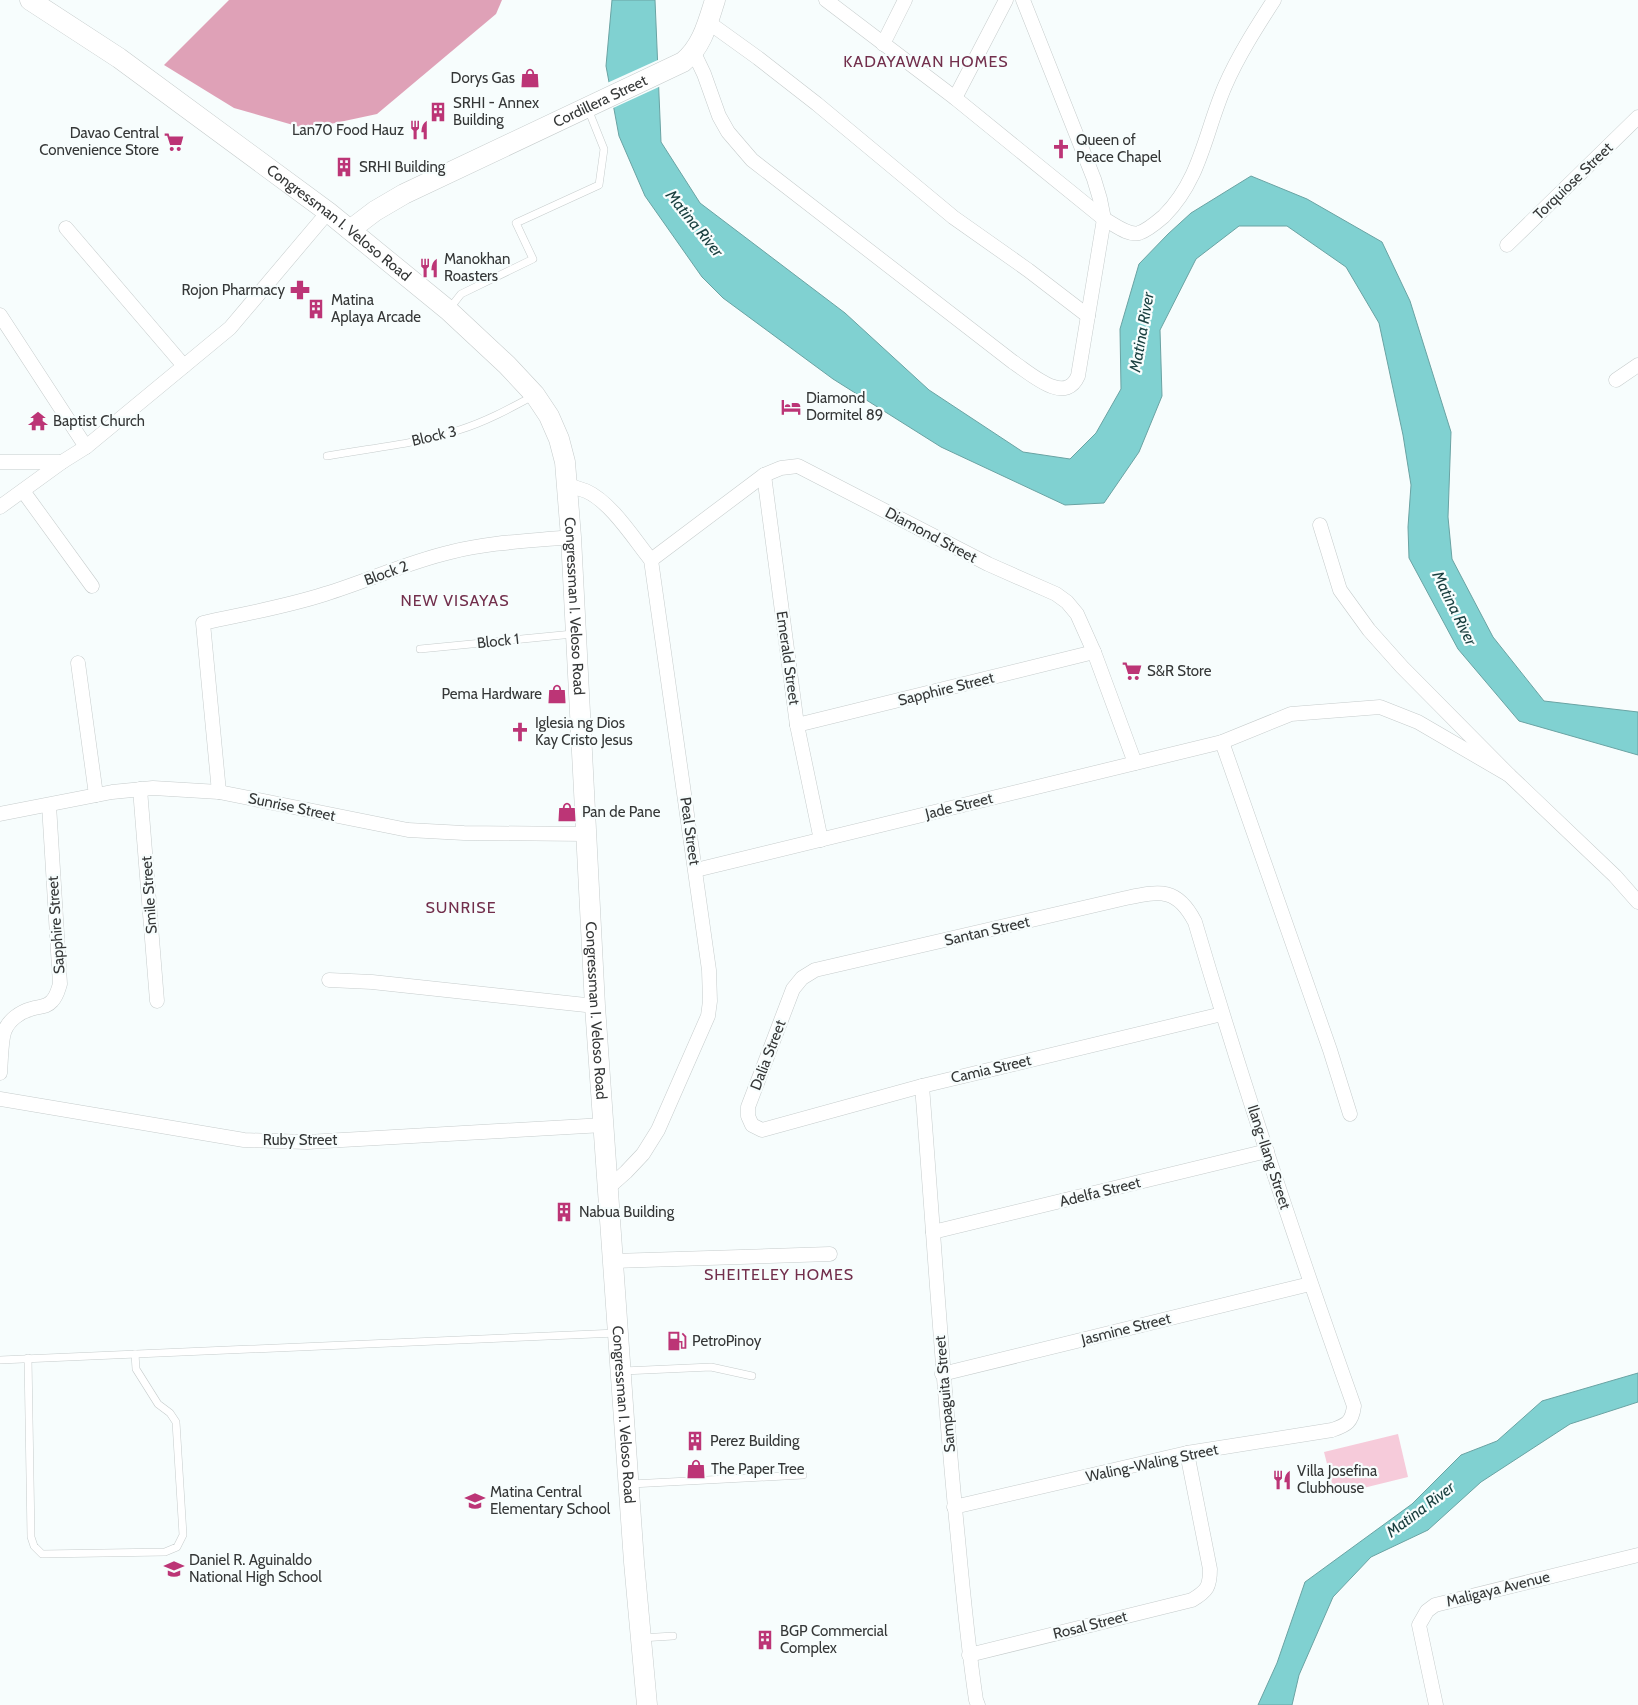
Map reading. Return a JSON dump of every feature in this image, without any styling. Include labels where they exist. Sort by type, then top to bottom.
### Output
[{"type":"main road","name":"Congressman I. Veloso Road","points":[[30,0],[119,58],[328,212],[448,310],[507,365],[535,395],[549,416],[559,439],[566,462],[568,486],[595,1006],[628,1484],[647,1705]]},
{"type":"main road","name":"Cordillera Street","points":[[350,230],[375,211],[404,194],[683,62],[694,53],[708,22],[715,0]]},
{"type":"street","points":[[826,0],[954,98],[1104,219],[1135,234],[1160,220],[1178,200],[1190,182],[1228,80],[1239,57],[1274,0]]},
{"type":"street","points":[[883,44],[905,0]]},
{"type":"street","points":[[954,98],[1006,0]]},
{"type":"street","points":[[694,53],[723,124],[752,160],[1013,362],[1041,381],[1058,389],[1070,387],[1075,383],[1078,376],[1104,219],[1096,186],[1023,0]]},
{"type":"street","points":[[708,22],[817,104],[953,217],[1028,270],[1088,316]]},
{"type":"street","name":"Torquiose Street","points":[[1507,245],[1638,117]]},
{"type":"street","points":[[0,507],[86,447],[230,328],[328,212]]},
{"type":"street","points":[[66,228],[184,366]]},
{"type":"street","points":[[0,315],[86,447]]},
{"type":"street","points":[[1616,380],[1638,365]]},
{"type":"street","points":[[0,462],[62,462]]},
{"type":"street","name":"Diamond Street","points":[[650,560],[764,475],[781,468],[798,466],[988,564],[1056,594],[1067,602],[1077,614],[1094,652],[1134,764]]},
{"type":"street","name":"Emerald Street","points":[[764,475],[797,725],[822,840]]},
{"type":"street","name":"Peal Street","points":[[568,486],[587,492],[600,500],[611,510],[650,560],[709,970],[710,1001],[708,1016],[658,1130],[643,1154],[608,1188]]},
{"type":"street","points":[[23,491],[92,586]]},
{"type":"street","points":[[1320,525],[1340,590],[1356,614],[1402,667],[1509,775],[1615,876],[1638,902]]},
{"type":"street","name":"Block 2","points":[[219,792],[203,623],[306,600],[449,552],[494,544],[571,537]]},
{"type":"street","name":"Sapphire Street","points":[[797,725],[1094,652]]},
{"type":"street","points":[[78,663],[96,795]]},
{"type":"street","name":"Jade Street","points":[[696,870],[1222,742],[1291,714],[1380,707],[1418,722],[1509,775]]},
{"type":"street","points":[[1222,742],[1330,1050],[1350,1114]]},
{"type":"street","name":"Sunrise Street","points":[[0,814],[96,795],[153,788],[219,792],[408,830],[464,833],[586,834]]},
{"type":"street","name":"Smile Street","points":[[140,789],[157,1001]]},
{"type":"street","name":"Sapphire Street","points":[[0,1073],[4,1032],[10,1022],[31,1008],[44,1007],[51,1002],[56,996],[60,984],[49,805]]},
{"type":"street","name":"Santan Street","points":[[802,978],[815,970],[1126,898],[1163,893],[1174,897]]},
{"type":"street","name":"Ilang-Ilang Street","points":[[1174,897],[1188,909],[1195,922],[1222,1014],[1310,1284],[1354,1406],[1353,1416],[1349,1422]]},
{"type":"street","name":"Dalia Street","points":[[762,1130],[752,1125],[748,1116],[748,1107],[793,989],[802,978]]},
{"type":"street","points":[[329,980],[372,982],[595,1006]]},
{"type":"street","name":"Camia Street","points":[[762,1130],[922,1086],[1222,1014]]},
{"type":"street","name":"Sampaguita Street","points":[[922,1086],[942,1374],[969,1655],[976,1703]]},
{"type":"street","name":"Ruby Street","points":[[0,1099],[244,1140],[307,1142],[604,1126]]},
{"type":"street","name":"Adelfa Street","points":[[933,1232],[1267,1151]]},
{"type":"street","points":[[613,1262],[830,1254]]},
{"type":"street","name":"Jasmine Street","points":[[942,1374],[1310,1284]]},
{"type":"street","name":"Waling-Waling Street","points":[[954,1507],[1187,1453],[1332,1430],[1342,1427],[1349,1422]]},
{"type":"street","name":"Rosal Street","points":[[969,1655],[1192,1600],[1208,1588],[1210,1569],[1187,1453]]},
{"type":"street","name":"Maligaya Avenue","points":[[1436,1705],[1419,1625],[1427,1611],[1435,1604],[1638,1555]]},
{"type":"lane","points":[[448,310],[461,294],[532,259],[516,224],[599,185],[604,149],[591,104]]},
{"type":"lane","name":"Block 3","points":[[327,456],[459,431],[500,414],[535,395]]},
{"type":"lane","name":"Block 1","points":[[420,649],[576,633]]},
{"type":"lane","points":[[0,1360],[618,1333]]},
{"type":"lane","points":[[28,1358],[31,1537],[34,1546],[42,1554],[165,1552],[177,1547],[183,1535],[176,1422],[170,1413],[158,1404],[136,1368],[135,1354]]},
{"type":"lane","points":[[620,1371],[711,1367],[752,1376]]},
{"type":"lane","points":[[628,1484],[804,1475]]},
{"type":"lane","points":[[641,1638],[674,1636]]},
{"type":"shaded area","points":[[229,0],[502,0],[496,14],[377,114],[307,129],[234,108],[164,65]]},
{"type":"shaded area","points":[[1398,1434],[1408,1477],[1335,1495],[1324,1452]]},
{"type":"water","name":"Matina River","points":[[612,0],[655,0],[661,142],[700,203],[845,313],[929,390],[1023,452],[1070,459],[1096,433],[1121,389],[1120,329],[1139,264],[1191,213],[1251,176],[1307,199],[1382,242],[1410,301],[1451,432],[1448,517],[1452,559],[1493,637],[1544,701],[1638,712],[1638,755],[1519,721],[1458,649],[1409,558],[1408,527],[1411,485],[1403,435],[1379,323],[1346,267],[1287,226],[1239,226],[1196,259],[1160,330],[1162,396],[1139,452],[1104,503],[1065,505],[941,447],[833,379],[723,298],[702,277],[645,196],[619,136],[606,66]]},
{"type":"water","name":"Matina River","points":[[1638,1373],[1638,1402],[1570,1424],[1481,1482],[1428,1530],[1371,1557],[1333,1597],[1299,1675],[1292,1705],[1258,1705],[1277,1663],[1305,1582],[1412,1504],[1461,1455],[1497,1441],[1542,1401]]},
{"type":"pier","points":[[660,59],[661,86],[611,109],[607,83]]},
{"type":"place","name":"Dorys Gas","points":[[530,78]]},
{"type":"place","name":"SRHI - Annex Building","points":[[438,112]]},
{"type":"place","name":"Lan70 Food Hauz","points":[[419,130]]},
{"type":"place","name":"Davao Central Convenience Store","points":[[174,142]]},
{"type":"place","name":"Queen of Peace Chapel","points":[[1061,149]]},
{"type":"place","name":"SRHI Building","points":[[344,167]]},
{"type":"place","name":"Manokhan Roasters","points":[[429,268]]},
{"type":"place","name":"Rojon Pharmacy","points":[[300,290]]},
{"type":"place","name":"Matina Aplaya Arcade","points":[[316,309]]},
{"type":"place","name":"Diamond Dormitel 89","points":[[791,407]]},
{"type":"place","name":"Baptist Church","points":[[38,421]]},
{"type":"place","name":"S&R Store","points":[[1132,671]]},
{"type":"place","name":"Pema Hardware","points":[[557,694]]},
{"type":"place","name":"Iglesia ng Dios Kay Cristo Jesus","points":[[520,732]]},
{"type":"place","name":"Pan de Pane","points":[[567,812]]},
{"type":"place","name":"Nabua Building","points":[[564,1212]]},
{"type":"place","name":"PetroPinoy","points":[[677,1341]]},
{"type":"place","name":"Perez Building","points":[[695,1441]]},
{"type":"place","name":"The Paper Tree","points":[[696,1469]]},
{"type":"place","name":"Villa Josefina Clubhouse","points":[[1282,1480]]},
{"type":"place","name":"Matina Central Elementary School","points":[[475,1501]]},
{"type":"place","name":"Daniel R. Aguinaldo National High School","points":[[174,1569]]},
{"type":"place","name":"BGP Commercial Complex","points":[[765,1640]]},
{"type":"district","name":"KADAYAWAN HOMES","points":[[926,61]]},
{"type":"district","name":"NEW VISAYAS","points":[[455,600]]},
{"type":"district","name":"SUNRISE","points":[[461,907]]},
{"type":"district","name":"SHEITELEY HOMES","points":[[779,1274]]}]
